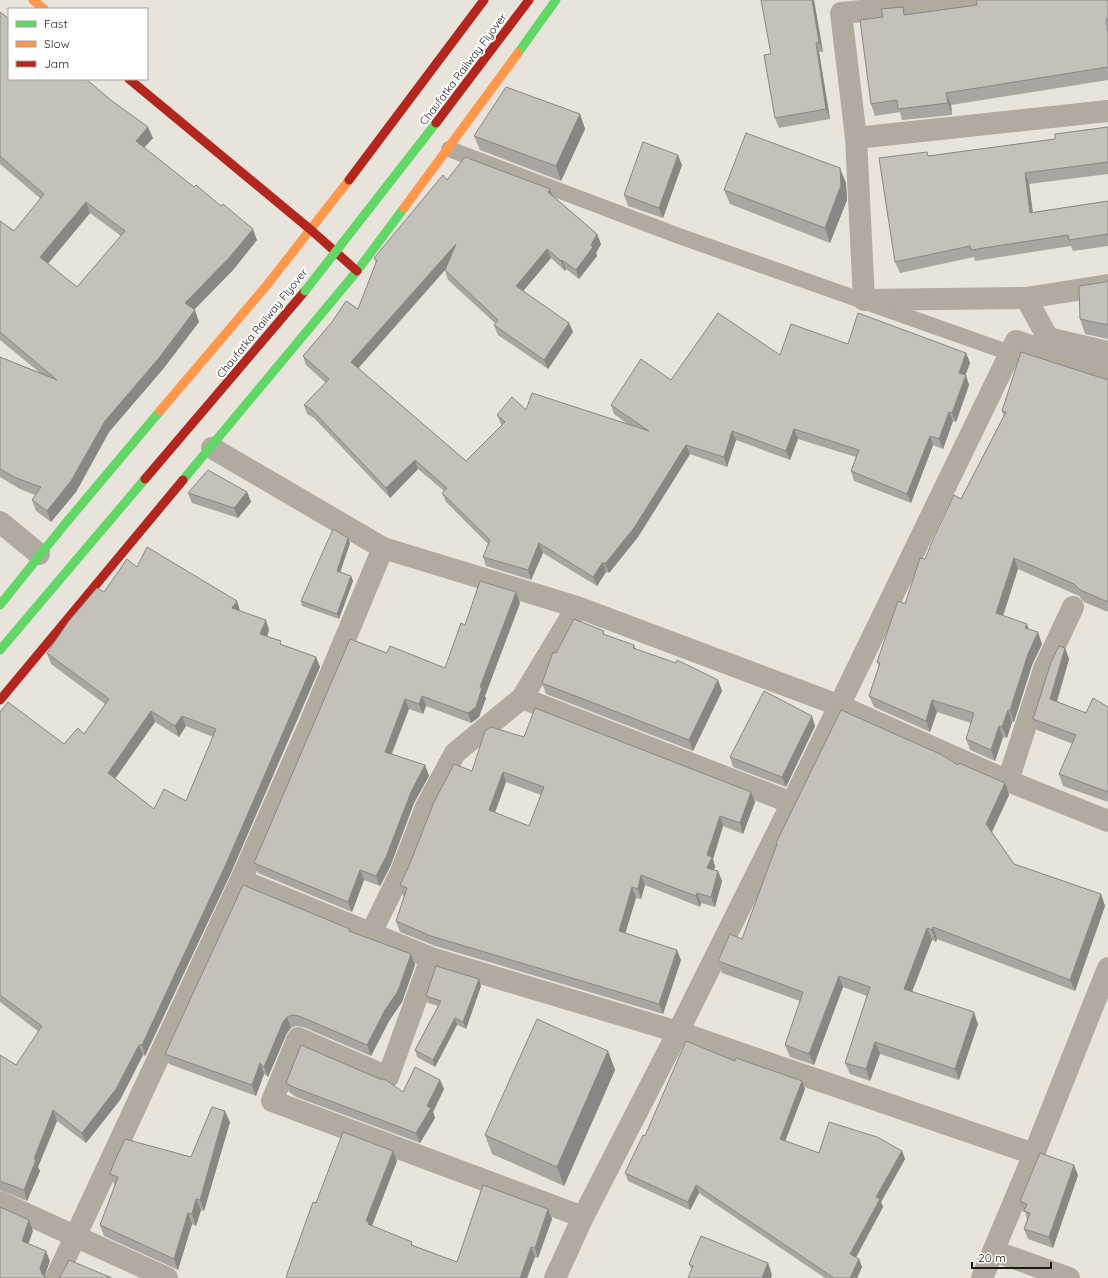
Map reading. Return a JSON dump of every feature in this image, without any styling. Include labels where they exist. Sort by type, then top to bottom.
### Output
[{"type":"street","points":[[33,0],[43,8]]},
{"type":"street","points":[[0,605],[39,554],[311,230],[484,0]]},
{"type":"street","name":"Chaufatka Railway Flyover","points":[[0,650],[122,503],[244,366],[424,140],[529,0]]},
{"type":"street","points":[[0,700],[212,448],[357,271],[449,149],[556,0]]},
{"type":"street","points":[[974,0],[841,13],[856,138],[864,300],[1026,298],[1108,285]]},
{"type":"street","points":[[130,80],[311,230],[357,271]]},
{"type":"street","points":[[856,138],[1108,111]]},
{"type":"street","points":[[1026,298],[1048,338],[1108,352]]},
{"type":"street","points":[[555,1278],[583,1217],[678,1032],[792,803],[838,705],[1016,341],[1108,373]]},
{"type":"street","points":[[212,448],[383,548],[577,607],[838,705],[1008,781],[1108,821]]},
{"type":"street","points":[[0,522],[39,554]]},
{"type":"street","points":[[56,1278],[241,880],[310,723],[383,548]]},
{"type":"street","points":[[370,933],[401,872],[426,806],[455,753],[522,698],[577,607]]},
{"type":"street","points":[[1008,781],[1044,669],[1073,607]]},
{"type":"street","points":[[522,698],[792,803]]},
{"type":"street","points":[[241,880],[431,958],[678,1032],[1034,1154]]},
{"type":"street","points":[[431,958],[388,1077],[298,1038],[272,1101],[583,1217]]},
{"type":"street","points":[[982,1278],[1034,1154],[1108,968]]},
{"type":"street","points":[[0,1202],[167,1278]]},
{"type":"street","points":[[994,1251],[1068,1278]]},
{"type":"lane","points":[[449,149],[679,236],[1010,353]]},
{"type":"building","points":[[761,0],[812,0],[819,42],[816,43],[826,109],[775,118],[764,55],[771,54]]},
{"type":"building","points":[[976,0],[1108,0],[1108,18],[1106,19],[1108,33],[1108,67],[946,93],[948,103],[898,109],[897,100],[871,104],[860,20],[883,17],[881,9],[903,7],[904,15],[977,5]]},
{"type":"building","points":[[0,12],[8,18],[8,80],[87,80],[112,101],[148,127],[136,141],[194,187],[196,185],[221,206],[223,204],[253,229],[229,258],[185,303],[195,310],[159,358],[105,421],[71,481],[47,511],[32,500],[41,487],[16,478],[0,469],[0,357],[57,380],[0,332],[0,221],[14,231],[44,194],[0,156]],"holes":[[[86,202],[125,231],[77,287],[40,257]]]},
{"type":"building","points":[[506,87],[580,114],[556,166],[474,136]]},
{"type":"building","points":[[1108,127],[1108,162],[1025,173],[1030,213],[1108,201],[1108,234],[1069,240],[1068,235],[971,250],[970,246],[895,262],[879,158],[927,152],[928,156],[1055,139],[1055,134]]},
{"type":"building","points":[[746,133],[840,168],[841,185],[825,228],[724,190]]},
{"type":"building","points":[[643,142],[678,155],[659,208],[624,195]]},
{"type":"building","points":[[465,157],[550,189],[548,192],[597,234],[591,245],[593,247],[576,270],[562,260],[561,261],[547,249],[516,286],[569,323],[544,360],[494,325],[498,320],[445,270],[456,244],[351,362],[466,461],[505,422],[497,415],[512,397],[526,410],[532,393],[649,431],[611,405],[641,359],[671,380],[718,313],[780,355],[791,324],[848,344],[858,313],[966,353],[959,373],[966,375],[952,413],[949,412],[939,439],[930,436],[907,494],[851,471],[859,450],[794,429],[786,451],[732,431],[724,457],[686,445],[634,528],[605,564],[603,562],[593,577],[539,543],[528,570],[483,557],[490,540],[442,493],[447,488],[415,460],[386,488],[311,409],[304,405],[329,379],[303,356],[332,322],[346,301],[358,309],[377,260],[374,258],[443,175],[447,180]]},
{"type":"building","points":[[1108,280],[1108,324],[1080,319],[1079,286],[1105,282]]},
{"type":"building","points":[[1021,352],[1108,380],[1108,602],[1080,590],[1074,584],[1014,558],[996,613],[1027,624],[1025,628],[1038,632],[1028,654],[1010,710],[1008,710],[1002,727],[999,726],[991,750],[966,739],[974,713],[932,700],[926,721],[869,696],[880,663],[877,662],[898,601],[905,604],[920,558],[925,559],[954,495],[961,499],[1006,412],[1002,411]]},
{"type":"building","points":[[208,470],[247,492],[234,508],[188,493]]},
{"type":"building","points":[[333,529],[348,538],[337,571],[351,576],[337,614],[301,601]]},
{"type":"building","points":[[147,547],[237,601],[232,608],[266,620],[260,634],[281,641],[280,644],[316,657],[226,864],[142,1045],[139,1045],[116,1089],[82,1133],[53,1110],[24,1190],[0,1181],[0,1055],[16,1065],[42,1026],[0,995],[0,712],[8,702],[64,744],[78,728],[84,734],[109,699],[47,653],[69,621],[97,588],[104,592],[127,559],[137,567]],"holes":[[[151,711],[175,726],[182,716],[216,729],[186,801],[164,789],[154,809],[108,773]]]},
{"type":"building","points":[[480,581],[516,592],[480,687],[482,688],[476,707],[468,713],[422,696],[419,704],[405,699],[385,752],[425,765],[411,792],[386,857],[376,876],[360,870],[348,902],[254,863],[350,639],[387,653],[390,646],[445,668],[461,623],[465,625]]},
{"type":"building","points":[[574,619],[604,631],[603,634],[634,645],[633,648],[676,663],[677,660],[718,680],[689,740],[542,683],[553,652],[556,653]]},
{"type":"building","points":[[1059,646],[1065,648],[1050,699],[1086,713],[1093,698],[1108,707],[1108,792],[1059,774],[1076,735],[1033,719],[1051,662]]},
{"type":"building","points":[[764,691],[812,716],[782,777],[730,757]]},
{"type":"building","points":[[535,708],[751,792],[740,823],[720,816],[707,855],[712,857],[707,868],[718,871],[711,897],[697,893],[696,896],[641,875],[638,889],[632,887],[619,931],[677,950],[659,1004],[431,936],[396,921],[407,888],[400,885],[434,802],[454,764],[472,771],[485,731],[491,727],[524,737]],"holes":[[[503,772],[544,787],[529,826],[489,810]]]},
{"type":"building","points":[[841,710],[940,754],[958,765],[959,763],[1005,783],[986,824],[1014,864],[1101,894],[1070,980],[933,927],[932,930],[927,928],[904,989],[974,1012],[955,1069],[875,1042],[866,1069],[845,1063],[870,987],[839,976],[809,1054],[785,1045],[803,992],[718,961],[730,934],[742,939],[777,844],[776,843]]},
{"type":"building","points":[[243,885],[350,929],[349,931],[411,954],[398,991],[385,1010],[367,1045],[299,1016],[292,1015],[287,1017],[283,1022],[264,1067],[260,1063],[252,1085],[165,1054]]},
{"type":"building","points":[[436,966],[479,979],[463,1022],[455,1018],[433,1060],[415,1050],[441,1001],[426,996]]},
{"type":"building","points":[[537,1019],[608,1051],[557,1167],[485,1135]]},
{"type":"building","points":[[686,1041],[735,1061],[736,1058],[802,1081],[780,1139],[819,1153],[829,1122],[877,1137],[902,1151],[876,1197],[880,1199],[850,1254],[859,1259],[850,1278],[834,1278],[696,1185],[688,1202],[625,1173],[643,1135],[645,1136]]},
{"type":"building","points":[[301,1045],[380,1079],[386,1080],[403,1092],[415,1067],[440,1080],[427,1106],[431,1108],[416,1133],[293,1087],[286,1083]]},
{"type":"building","points":[[212,1107],[225,1111],[200,1200],[196,1199],[192,1214],[188,1213],[174,1259],[100,1225],[118,1177],[110,1174],[125,1139],[191,1157]]},
{"type":"building","points":[[343,1132],[393,1151],[366,1221],[369,1222],[368,1224],[412,1242],[411,1245],[457,1262],[483,1185],[548,1209],[535,1248],[531,1247],[520,1278],[286,1277],[313,1202],[316,1203]]},
{"type":"building","points":[[1040,1153],[1074,1165],[1049,1237],[1024,1229],[1030,1213],[1024,1211],[1027,1204],[1020,1201]]},
{"type":"building","points":[[0,1207],[29,1220],[22,1241],[46,1251],[40,1268],[42,1274],[46,1278],[0,1278]]},
{"type":"building","points":[[701,1236],[768,1263],[762,1278],[688,1278],[693,1266],[689,1264]]},
{"type":"building","points":[[69,1260],[112,1278],[58,1278]]},
{"type":"traffic: fast","points":[[518,53],[556,0]]},
{"type":"traffic: fast","points":[[305,291],[436,123]]},
{"type":"traffic: fast","points":[[183,480],[357,271],[404,208]]},
{"type":"traffic: fast","points":[[0,605],[65,524],[160,411]]},
{"type":"traffic: fast","points":[[0,650],[145,479]]},
{"type":"traffic: slow","points":[[33,0],[43,8]]},
{"type":"traffic: slow","points":[[404,208],[518,53]]},
{"type":"traffic: slow","points":[[160,411],[267,285],[349,180]]},
{"type":"traffic: jam","points":[[349,180],[484,0]]},
{"type":"traffic: jam","points":[[436,123],[529,0]]},
{"type":"traffic: jam","points":[[130,80],[311,230],[357,271]]},
{"type":"traffic: jam","points":[[145,479],[305,291]]},
{"type":"traffic: jam","points":[[0,700],[183,480]]}]
